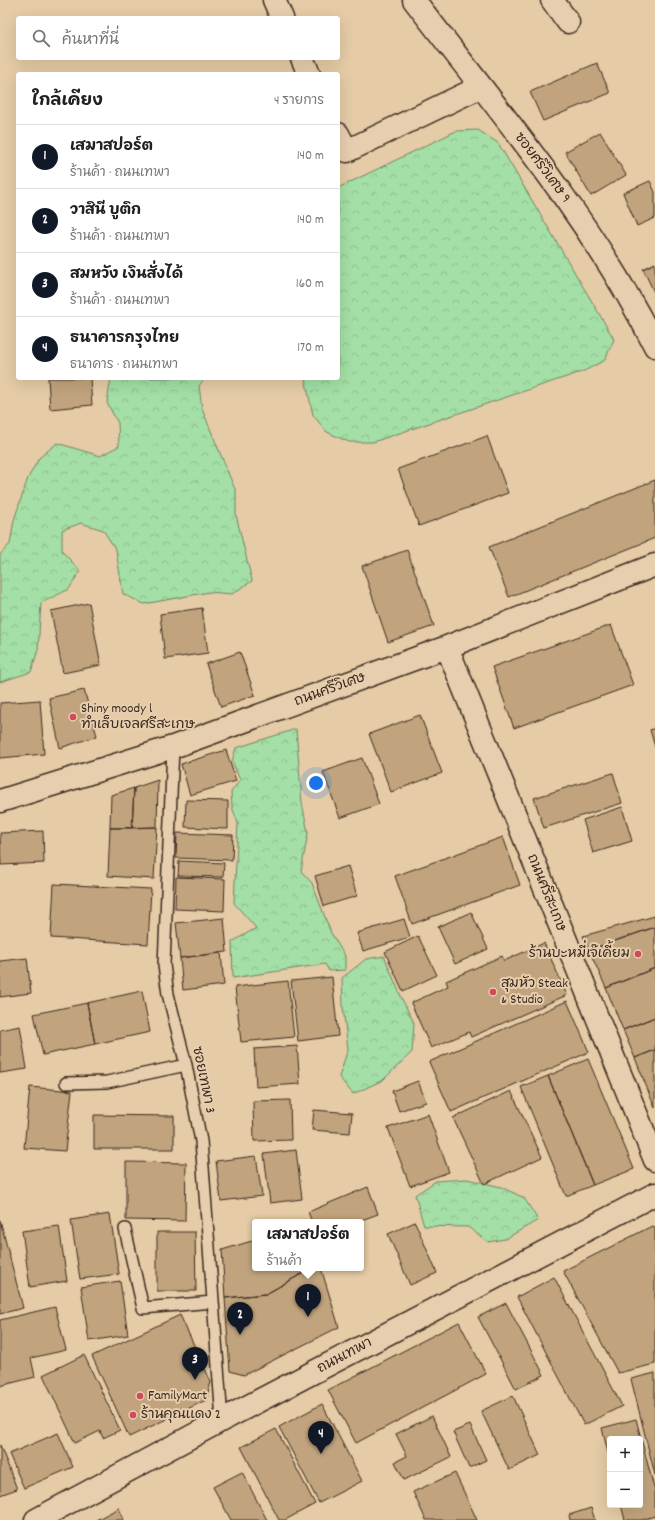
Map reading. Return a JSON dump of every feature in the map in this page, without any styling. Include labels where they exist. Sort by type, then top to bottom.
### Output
[{"type":"street","points":[[274,0],[281,16]]},
{"type":"street","name":"ซอยศรีวิเศษ 9","points":[[414,0],[576,212],[640,315],[655,346]]},
{"type":"street","points":[[552,0],[568,22]]},
{"type":"street","points":[[303,60],[308,72]]},
{"type":"street","points":[[340,138],[346,151],[480,87]]},
{"type":"street","name":"ถนนศรีวิเศษ","points":[[0,800],[173,747],[447,648],[655,565]]},
{"type":"street","name":"ถนนศรีสะเกษ","points":[[447,648],[655,1160]]},
{"type":"street","name":"ถนนเทพา","points":[[36,1520],[222,1420],[655,1194]]},
{"type":"lane","name":"ซอยเทพา 3","points":[[173,747],[164,965],[168,994],[186,1065],[201,1141],[222,1420]]},
{"type":"lane","points":[[66,1083],[108,1082],[186,1065]]},
{"type":"lane","points":[[125,1229],[143,1308],[213,1302]]},
{"type":"green space","points":[[478,130],[498,143],[614,339],[605,360],[584,371],[373,442],[349,442],[327,432],[313,415],[305,380],[340,380],[340,187],[456,131]]},
{"type":"green space","points":[[111,380],[204,380],[199,386],[202,409],[236,492],[236,515],[252,581],[232,594],[209,592],[144,604],[123,594],[116,550],[103,530],[81,523],[62,530],[62,551],[80,571],[69,589],[41,603],[38,650],[31,672],[0,682],[0,555],[10,544],[14,520],[28,478],[39,458],[57,443],[100,456],[119,446],[118,423],[107,403]]},
{"type":"green space","points":[[296,729],[302,803],[308,833],[301,871],[312,883],[331,933],[345,956],[345,970],[329,971],[325,964],[233,978],[232,942],[256,928],[234,903],[238,823],[232,807],[231,792],[240,780],[232,761],[236,748]]},
{"type":"green space","points":[[384,956],[414,1023],[412,1052],[383,1080],[353,1094],[339,1077],[348,1049],[343,1007],[342,978],[366,959]]},
{"type":"green space","points":[[467,1179],[501,1187],[524,1198],[538,1220],[505,1239],[488,1242],[468,1227],[424,1226],[415,1195],[436,1181]]},
{"type":"building","points":[[597,63],[610,93],[543,121],[530,92]]},
{"type":"building","points":[[600,132],[626,175],[591,196],[565,152]]},
{"type":"building","points":[[650,181],[655,192],[655,218],[637,226],[623,193]]},
{"type":"building","points":[[655,263],[655,294],[643,269]]},
{"type":"building","points":[[48,380],[90,380],[92,405],[50,409]]},
{"type":"building","points":[[487,436],[508,493],[419,526],[398,469]]},
{"type":"building","points":[[655,480],[655,538],[509,597],[489,547]]},
{"type":"building","points":[[407,550],[434,626],[388,642],[362,566]]},
{"type":"building","points":[[89,603],[101,665],[63,673],[51,611]]},
{"type":"building","points":[[202,608],[208,653],[165,659],[160,614]]},
{"type":"building","points":[[611,625],[633,685],[514,728],[492,667]]},
{"type":"building","points":[[240,652],[255,695],[221,707],[206,664]]},
{"type":"building","name":"Shiny moody l ทำเล็บเจลศรีสะเกษ","points":[[84,690],[97,736],[60,748],[49,698]]},
{"type":"building","points":[[40,700],[44,754],[0,758],[0,703]]},
{"type":"building","points":[[420,715],[442,773],[391,792],[369,734]]},
{"type":"building","points":[[655,728],[655,747],[650,730]]},
{"type":"building","points":[[226,750],[236,781],[190,795],[181,764]]},
{"type":"building","points":[[362,758],[379,804],[340,818],[323,772]]},
{"type":"building","points":[[613,773],[622,803],[544,828],[534,798]]},
{"type":"building","points":[[158,780],[157,827],[132,828],[134,788]]},
{"type":"building","points":[[134,788],[132,828],[110,828],[111,795]]},
{"type":"building","points":[[186,800],[228,801],[228,829],[185,827]]},
{"type":"building","points":[[622,807],[632,841],[593,853],[583,820]]},
{"type":"building","points":[[157,827],[154,879],[108,876],[110,828]]},
{"type":"building","points":[[43,831],[44,863],[1,865],[0,833]]},
{"type":"building","points":[[177,833],[233,835],[232,860],[176,858]]},
{"type":"building","points":[[503,837],[520,885],[412,924],[395,876]]},
{"type":"building","points":[[179,861],[224,863],[223,877],[178,876]]},
{"type":"building","points":[[348,866],[357,896],[324,906],[315,876]]},
{"type":"building","points":[[176,877],[225,879],[224,911],[175,909]]},
{"type":"building","points":[[54,884],[151,889],[148,944],[51,938]]},
{"type":"building","points":[[471,912],[488,949],[455,964],[438,927]]},
{"type":"building","points":[[655,916],[655,927],[589,950],[583,936]]},
{"type":"building","points":[[224,918],[227,952],[180,958],[176,923]]},
{"type":"building","points":[[404,919],[410,937],[363,951],[357,933]]},
{"type":"building","points":[[655,927],[655,968],[606,988],[589,950]]},
{"type":"building","points":[[418,936],[437,975],[403,991],[385,952]]},
{"type":"building","points":[[544,943],[567,995],[471,1037],[469,1032],[431,1048],[411,1003],[448,986],[446,981],[502,956],[504,961]]},
{"type":"building","points":[[221,953],[224,985],[183,990],[180,958]]},
{"type":"building","points":[[27,958],[31,993],[0,997],[0,961]]},
{"type":"building","points":[[655,968],[655,1017],[623,1030],[606,988]]},
{"type":"building","points":[[332,977],[338,1036],[298,1041],[291,981]]},
{"type":"building","points":[[288,981],[294,1037],[241,1042],[235,987]]},
{"type":"building","points":[[142,991],[150,1032],[95,1044],[87,1003]]},
{"type":"building","points":[[567,1001],[589,1052],[451,1112],[429,1062]]},
{"type":"building","points":[[87,1003],[95,1044],[43,1055],[34,1014]]},
{"type":"building","points":[[655,1017],[655,1050],[635,1058],[623,1030]]},
{"type":"building","points":[[20,1026],[27,1069],[0,1073],[0,1030]]},
{"type":"building","points":[[297,1046],[300,1084],[256,1087],[254,1049]]},
{"type":"building","points":[[655,1050],[655,1108],[635,1058]]},
{"type":"building","points":[[588,1059],[634,1169],[593,1185],[548,1076]]},
{"type":"building","points":[[548,1076],[593,1185],[566,1196],[521,1087]]},
{"type":"building","points":[[418,1081],[426,1102],[399,1111],[392,1091]]},
{"type":"building","points":[[30,1087],[72,1091],[65,1151],[24,1148]]},
{"type":"building","points":[[511,1091],[542,1157],[484,1184],[453,1118]]},
{"type":"building","points":[[290,1100],[291,1140],[254,1141],[253,1101]]},
{"type":"building","points":[[314,1110],[352,1113],[350,1133],[312,1130]]},
{"type":"building","points":[[428,1114],[449,1172],[410,1186],[388,1128]]},
{"type":"building","points":[[94,1115],[174,1116],[174,1149],[94,1149]]},
{"type":"building","points":[[296,1150],[302,1199],[270,1203],[264,1154]]},
{"type":"building","points":[[256,1156],[262,1196],[221,1201],[216,1161]]},
{"type":"building","points":[[126,1162],[186,1163],[185,1221],[126,1220]]},
{"type":"building","points":[[368,1187],[378,1214],[364,1219],[311,1219],[308,1212]]},
{"type":"building","points":[[110,1214],[119,1274],[80,1279],[71,1220]]},
{"type":"building","points":[[0,1220],[23,1308],[0,1314]]},
{"type":"building","points":[[415,1222],[437,1273],[410,1285],[388,1234]]},
{"type":"building","points":[[59,1226],[67,1281],[30,1287],[22,1231]]},
{"type":"building","points":[[652,1226],[655,1227],[655,1364],[618,1373],[563,1271]]},
{"type":"building","points":[[157,1232],[195,1232],[196,1291],[157,1291]]},
{"type":"building","points":[[252,1241],[252,1271],[307,1271],[266,1294],[225,1298],[222,1250]]},
{"type":"building","points":[[307,1271],[322,1271],[339,1327],[244,1375],[230,1371],[225,1298],[266,1294]]},
{"type":"building","points":[[554,1277],[622,1406],[584,1425],[517,1297]]},
{"type":"building","points":[[120,1281],[128,1335],[89,1341],[81,1287]]},
{"type":"building","points":[[506,1303],[544,1375],[516,1389],[478,1317]]},
{"type":"building","points":[[55,1307],[66,1350],[31,1358],[35,1377],[0,1386],[0,1320]]},
{"type":"building","points":[[180,1315],[211,1382],[206,1400],[129,1437],[92,1356]]},
{"type":"building","points":[[459,1322],[486,1374],[356,1443],[328,1390]]},
{"type":"building","points":[[84,1355],[120,1430],[103,1438],[100,1431],[75,1443],[43,1375]]},
{"type":"building","points":[[655,1373],[655,1475],[631,1379]]},
{"type":"building","points":[[513,1396],[540,1455],[509,1470],[481,1411]]},
{"type":"building","points":[[322,1404],[362,1481],[319,1503],[279,1427]]},
{"type":"building","points":[[432,1416],[451,1457],[404,1480],[395,1462],[407,1456],[396,1434]]},
{"type":"building","points":[[636,1419],[640,1436],[607,1436],[607,1449],[602,1428]]},
{"type":"building","points":[[470,1425],[486,1460],[469,1468],[453,1432]]},
{"type":"building","points":[[276,1429],[315,1504],[285,1520],[279,1520],[241,1447]]},
{"type":"building","points":[[58,1433],[73,1467],[24,1488],[9,1454]]},
{"type":"building","points":[[0,1445],[17,1489],[0,1495]]},
{"type":"building","points":[[643,1446],[655,1492],[655,1516],[641,1520],[625,1520],[622,1508],[643,1508]]},
{"type":"building","points":[[242,1472],[267,1520],[231,1520],[213,1487]]},
{"type":"building","points":[[455,1473],[477,1520],[426,1520],[413,1492]]},
{"type":"building","points":[[119,1508],[124,1520],[96,1520]]},
{"type":"building","points":[[591,1508],[595,1520],[570,1520],[569,1515]]},
{"type":"place","name":"Shiny moody l ทำเล็บเจลศรีสะเกษ","points":[[73,717]]},
{"type":"place","name":"ร้านบะหมี่เจ๊เคี้ยม","points":[[638,954]]},
{"type":"place","name":"สุมหัว Steak & Studio","points":[[493,992]]},
{"type":"place","name":"เสมาสปอร์ต","points":[[308,1317]]},
{"type":"place","name":"วาสินี บูติก","points":[[240,1335]]},
{"type":"place","name":"สมหวัง เงินสั่งได้","points":[[195,1380]]},
{"type":"place","name":"FamilyMart","points":[[140,1396]]},
{"type":"place","name":"ร้านคุณแดง 2","points":[[133,1415]]},
{"type":"place","name":"ธนาคารกรุงไทย","points":[[321,1454]]}]
